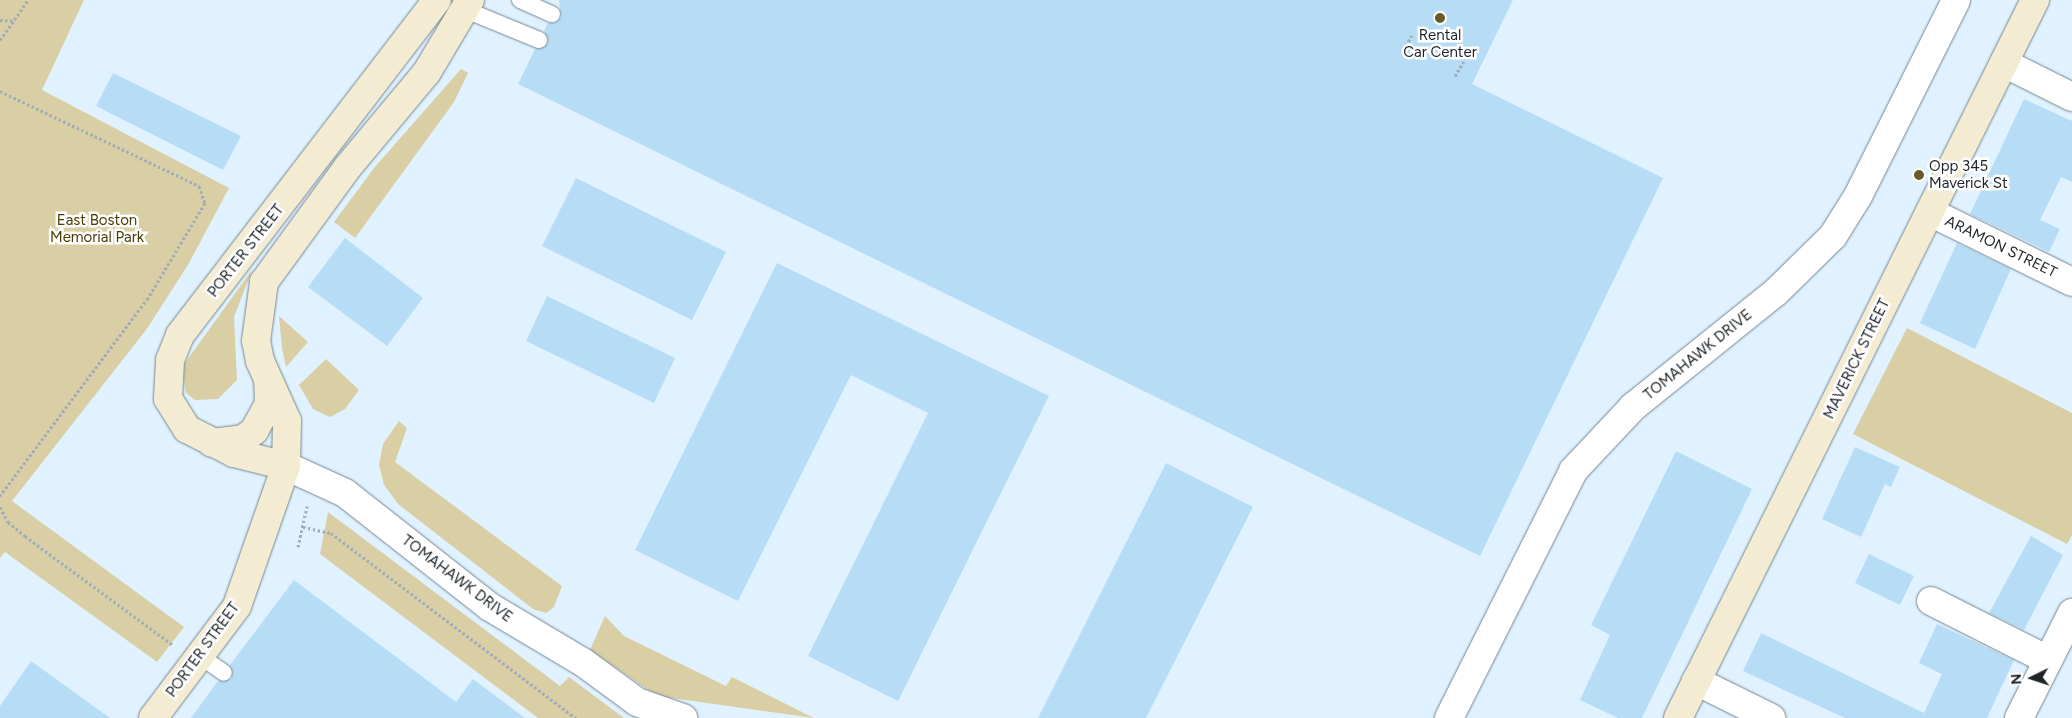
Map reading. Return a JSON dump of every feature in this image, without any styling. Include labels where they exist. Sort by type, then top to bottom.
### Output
[{"type":"main road","name":"PORTER STREET","points":[[286,466],[208,442],[178,420],[168,399],[167,375],[180,335],[437,0]]},
{"type":"main road","name":"MAVERICK STREET","points":[[1678,718],[2035,0]]},
{"type":"main road","name":"PORTER STREET","points":[[153,718],[241,598],[286,466],[287,421],[268,381],[256,340],[264,282],[341,175],[427,72],[468,5]]},
{"type":"main road","points":[[208,442],[228,443],[254,431],[268,404],[268,381]]},
{"type":"street","name":"TOMAHAWK DRIVE","points":[[1449,718],[1573,471],[1633,407],[1775,293],[1832,236],[1858,196],[1956,0]]},
{"type":"street","points":[[2004,63],[2072,97]]},
{"type":"street","name":"ARAMON STREET","points":[[1930,212],[2072,282]]},
{"type":"street","name":"TOMAHAWK DRIVE","points":[[286,466],[344,493],[490,607],[560,649],[637,702],[683,718]]},
{"type":"street","points":[[1931,600],[2048,660]]},
{"type":"street","points":[[2020,718],[2070,620]]},
{"type":"street","points":[[1696,681],[1771,718]]},
{"type":"lane","points":[[520,0],[552,14]]},
{"type":"lane","points":[[468,5],[539,40]]},
{"type":"lane","points":[[200,656],[224,673]]},
{"type":"path","points":[[0,40],[28,0]]},
{"type":"path","points":[[0,20],[13,21]]},
{"type":"path","points":[[1403,50],[1412,36]]},
{"type":"path","points":[[1455,76],[1464,61]]},
{"type":"path","points":[[0,92],[199,186],[205,203],[148,298],[0,496]]},
{"type":"path","points":[[298,546],[308,502]]},
{"type":"path","points":[[0,507],[8,522],[25,536],[173,646]]},
{"type":"path","points":[[303,527],[331,533],[576,718]]},
{"type":"green space","name":"East Boston Memorial Park","points":[[0,0],[84,0],[42,90],[229,188],[188,265],[146,330],[12,501],[184,627],[157,662],[5,552],[0,558]]},
{"type":"green space","points":[[461,69],[468,73],[454,102],[355,238],[334,222],[374,168]]},
{"type":"green space","points":[[252,270],[234,317],[237,380],[218,399],[195,400],[186,393],[182,367]]},
{"type":"green space","points":[[279,316],[308,342],[286,367],[282,348]]},
{"type":"green space","points":[[1907,328],[2072,413],[2072,535],[2067,544],[1853,434]]},
{"type":"green space","points":[[326,359],[359,390],[345,409],[330,417],[313,409],[299,385]]},
{"type":"green space","points":[[399,421],[407,428],[395,462],[562,586],[554,607],[546,613],[533,609],[398,504],[384,485],[379,465],[383,444]]},
{"type":"green space","points":[[328,512],[560,686],[569,677],[624,718],[538,718],[320,554]]},
{"type":"green space","points":[[605,616],[624,636],[726,686],[732,677],[814,718],[657,696],[590,650]]},
{"type":"building","name":"Rental Car Center","points":[[559,0],[1513,0],[1472,84],[1663,178],[1480,556],[518,84],[535,49],[548,44],[544,31],[548,23],[561,18]]},
{"type":"building","points":[[113,73],[241,136],[223,170],[96,106]]},
{"type":"building","points":[[2024,99],[2072,121],[2072,182],[2061,177],[2040,220],[2060,229],[2049,252],[1970,214]]},
{"type":"building","points":[[576,178],[726,252],[692,320],[542,246]]},
{"type":"building","points":[[345,238],[423,298],[387,346],[308,287]]},
{"type":"building","points":[[1957,243],[2011,269],[1975,349],[1920,323]]},
{"type":"building","points":[[777,263],[1049,396],[898,701],[808,656],[928,413],[851,375],[738,601],[635,550]]},
{"type":"building","points":[[547,296],[675,358],[654,403],[526,341]]},
{"type":"building","points":[[1855,447],[1900,467],[1891,487],[1885,484],[1861,537],[1822,519]]},
{"type":"building","points":[[1676,451],[1752,489],[1642,718],[1618,718],[1580,700],[1610,635],[1591,625]]},
{"type":"building","points":[[1166,463],[1253,507],[1146,718],[1038,718]]},
{"type":"building","points":[[2031,536],[2063,555],[2024,630],[1989,613]]},
{"type":"building","points":[[1869,554],[1914,576],[1900,605],[1855,583]]},
{"type":"building","points":[[294,580],[456,702],[473,679],[525,718],[191,718],[218,681],[232,679],[230,665]]},
{"type":"building","points":[[1937,624],[2014,660],[1987,718],[1845,718],[1743,671],[1761,633],[1924,713],[1942,674],[1919,663]]},
{"type":"building","points":[[31,661],[110,718],[0,718],[0,706]]},
{"type":"place","name":"Rental Car Center","points":[[1440,18]]},
{"type":"place","name":"Opp 345 Maverick St","points":[[1919,175]]}]
